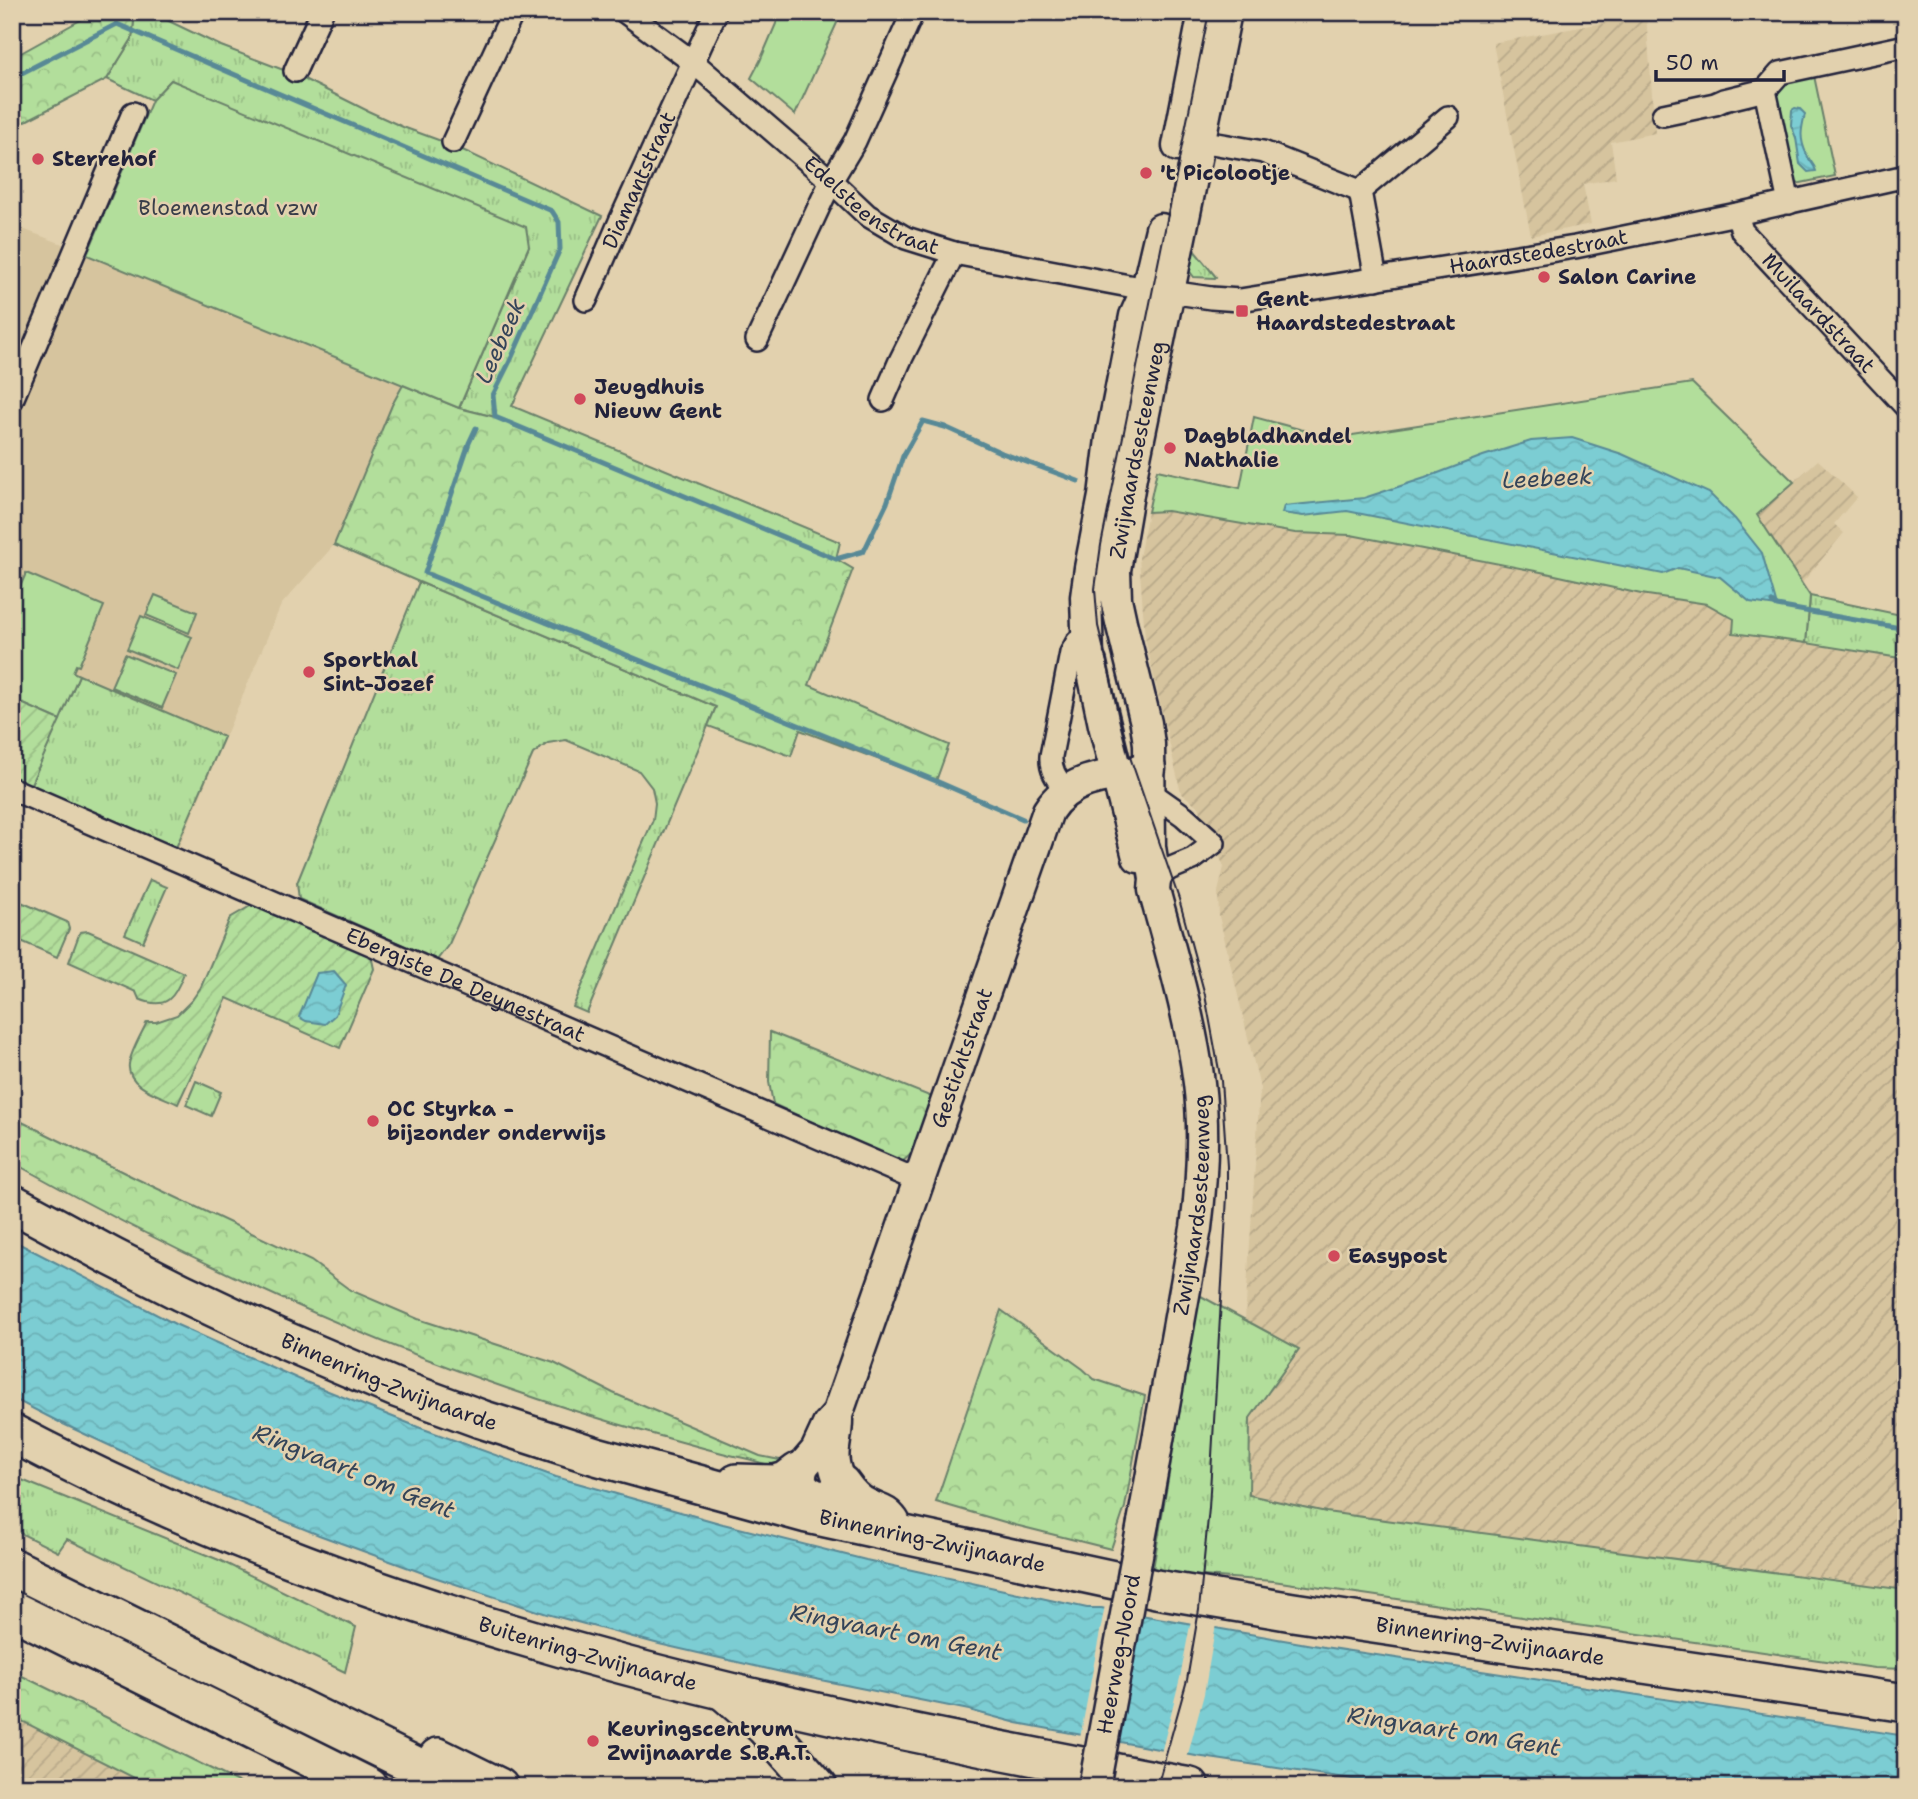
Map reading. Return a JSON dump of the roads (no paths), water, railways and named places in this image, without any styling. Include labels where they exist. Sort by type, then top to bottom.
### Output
[{"type":"highway","name":"Binnenring-Zwijnaarde","points":[[12,1203],[181,1292],[272,1335],[396,1388],[583,1452],[807,1514],[1156,1589],[1906,1703]]},
{"type":"highway","name":"Buitenring-Zwijnaarde","points":[[12,1433],[127,1488],[249,1541],[387,1593],[508,1632],[723,1690],[919,1734],[1190,1787]]},
{"type":"highway","points":[[712,1488],[742,1482],[775,1485],[799,1472]]},
{"type":"highway","points":[[841,1484],[850,1497],[865,1508],[884,1515],[900,1535]]},
{"type":"highway","points":[[12,1567],[459,1787]]},
{"type":"highway","points":[[12,1610],[369,1787]]},
{"type":"highway","points":[[1786,1685],[1906,1684]]},
{"type":"highway","points":[[723,1690],[765,1727],[818,1787]]},
{"type":"highway","points":[[267,1692],[414,1746],[499,1787]]},
{"type":"street","points":[[295,71],[322,12]]},
{"type":"street","points":[[453,142],[513,12]]},
{"type":"street","name":"Edelsteenstraat","points":[[625,12],[693,62],[831,180],[867,215],[906,238],[954,253],[1158,290]]},
{"type":"street","name":"Diamantstraat","points":[[586,300],[716,12]]},
{"type":"street","points":[[757,340],[831,180],[855,141],[913,12]]},
{"type":"street","name":"Zwijnaardsesteenweg","points":[[1143,1523],[1196,1228],[1202,1168],[1202,1122],[1191,1039],[1154,890],[1150,847],[1149,744],[1116,598],[1115,570],[1204,12]]},
{"type":"street","name":"Zwijnaardsesteenweg","points":[[1154,890],[1144,882],[1088,658],[1086,597],[1111,439],[1135,316],[1158,290],[1199,141],[1226,12]]},
{"type":"street","points":[[1663,115],[1765,90],[1780,73],[1906,46]]},
{"type":"street","points":[[1765,90],[1789,203]]},
{"type":"street","points":[[12,400],[133,113]]},
{"type":"street","points":[[1360,191],[1448,117]]},
{"type":"street","points":[[1199,141],[1263,152],[1360,191]]},
{"type":"street","name":"Haardstedestraat","points":[[1158,290],[1240,300],[1575,247],[1906,176]]},
{"type":"street","points":[[1360,191],[1376,279]]},
{"type":"street","name":"Muilaardstraat","points":[[1737,214],[1742,231],[1906,407]]},
{"type":"street","points":[[883,400],[954,253]]},
{"type":"street","points":[[1087,634],[1077,642],[1071,653],[1051,756],[1054,774],[1066,791],[1077,784],[1116,775],[1149,780],[1213,843],[1193,859],[1169,869],[1162,875],[1154,890]]},
{"type":"street","name":"Ebergiste De Deynestraat","points":[[12,789],[919,1181]]},
{"type":"street","name":"Gestichtstraat","points":[[841,1484],[832,1456],[837,1415],[1045,819],[1056,799],[1066,791]]},
{"type":"street","name":"Gestichtstraat","points":[[799,1472],[816,1451],[828,1425],[837,1415]]},
{"type":"street","points":[[799,1472],[803,1487],[816,1495],[831,1494],[841,1484]]},
{"type":"street","name":"Heerweg-Noord","points":[[1094,1787],[1143,1523]]},
{"type":"water","points":[[1795,108],[1805,114],[1802,139],[1804,149],[1816,171],[1808,172],[1800,164],[1791,125],[1792,110]]},
{"type":"water","points":[[1572,438],[1622,454],[1709,493],[1735,519],[1762,553],[1777,606],[1750,602],[1720,577],[1678,568],[1663,574],[1347,511],[1303,516],[1282,513],[1284,506],[1364,498],[1531,441]]},
{"type":"water","points":[[334,971],[346,985],[335,1015],[325,1024],[299,1017],[317,973]]},
{"type":"water","name":"Ringvaart om Gent","points":[[12,1240],[175,1324],[303,1381],[418,1427],[556,1477],[723,1524],[866,1560],[1087,1608],[1101,1608],[1324,1647],[1906,1736],[1906,1787],[1406,1787],[1196,1756],[1017,1723],[969,1710],[659,1644],[547,1614],[319,1535],[182,1479],[12,1398]]},
{"type":"waterway","name":"Leebeek","points":[[12,78],[117,24],[552,211],[559,222],[560,249],[493,395],[495,417],[836,559],[864,551],[887,503],[903,456],[923,421],[945,427],[1002,453],[1078,481]]},
{"type":"waterway","points":[[476,428],[425,573],[1023,819]]},
{"type":"waterway","points":[[1772,602],[1777,606],[1906,629]]},
{"type":"tram line","points":[[1157,1787],[1187,1680],[1199,1610],[1209,1508],[1227,1166],[1221,1081],[1205,995],[1179,899],[1130,757],[1098,626],[1095,589],[1101,545],[1209,12]]},
{"type":"place","name":"Sterrehof","points":[[38,159]]},
{"type":"place","name":"'t Picolootje","points":[[1146,173]]},
{"type":"place","name":"Salon Carine","points":[[1544,277]]},
{"type":"place","name":"Gent Haardstedestraat","points":[[1242,311]]},
{"type":"place","name":"Jeugdhuis Nieuw Gent","points":[[580,399]]},
{"type":"place","name":"Dagbladhandel Nathalie","points":[[1170,448]]},
{"type":"place","name":"Sporthal Sint-Jozef","points":[[309,672]]},
{"type":"place","name":"OC Styrka - bijzonder onderwijs","points":[[373,1121]]},
{"type":"place","name":"Easypost","points":[[1334,1256]]},
{"type":"place","name":"Keuringscentrum Zwijnaarde S.B.A.T.","points":[[593,1741]]},
{"type":"park label","name":"Bloemenstad vzw","points":[[228,208]]}]
